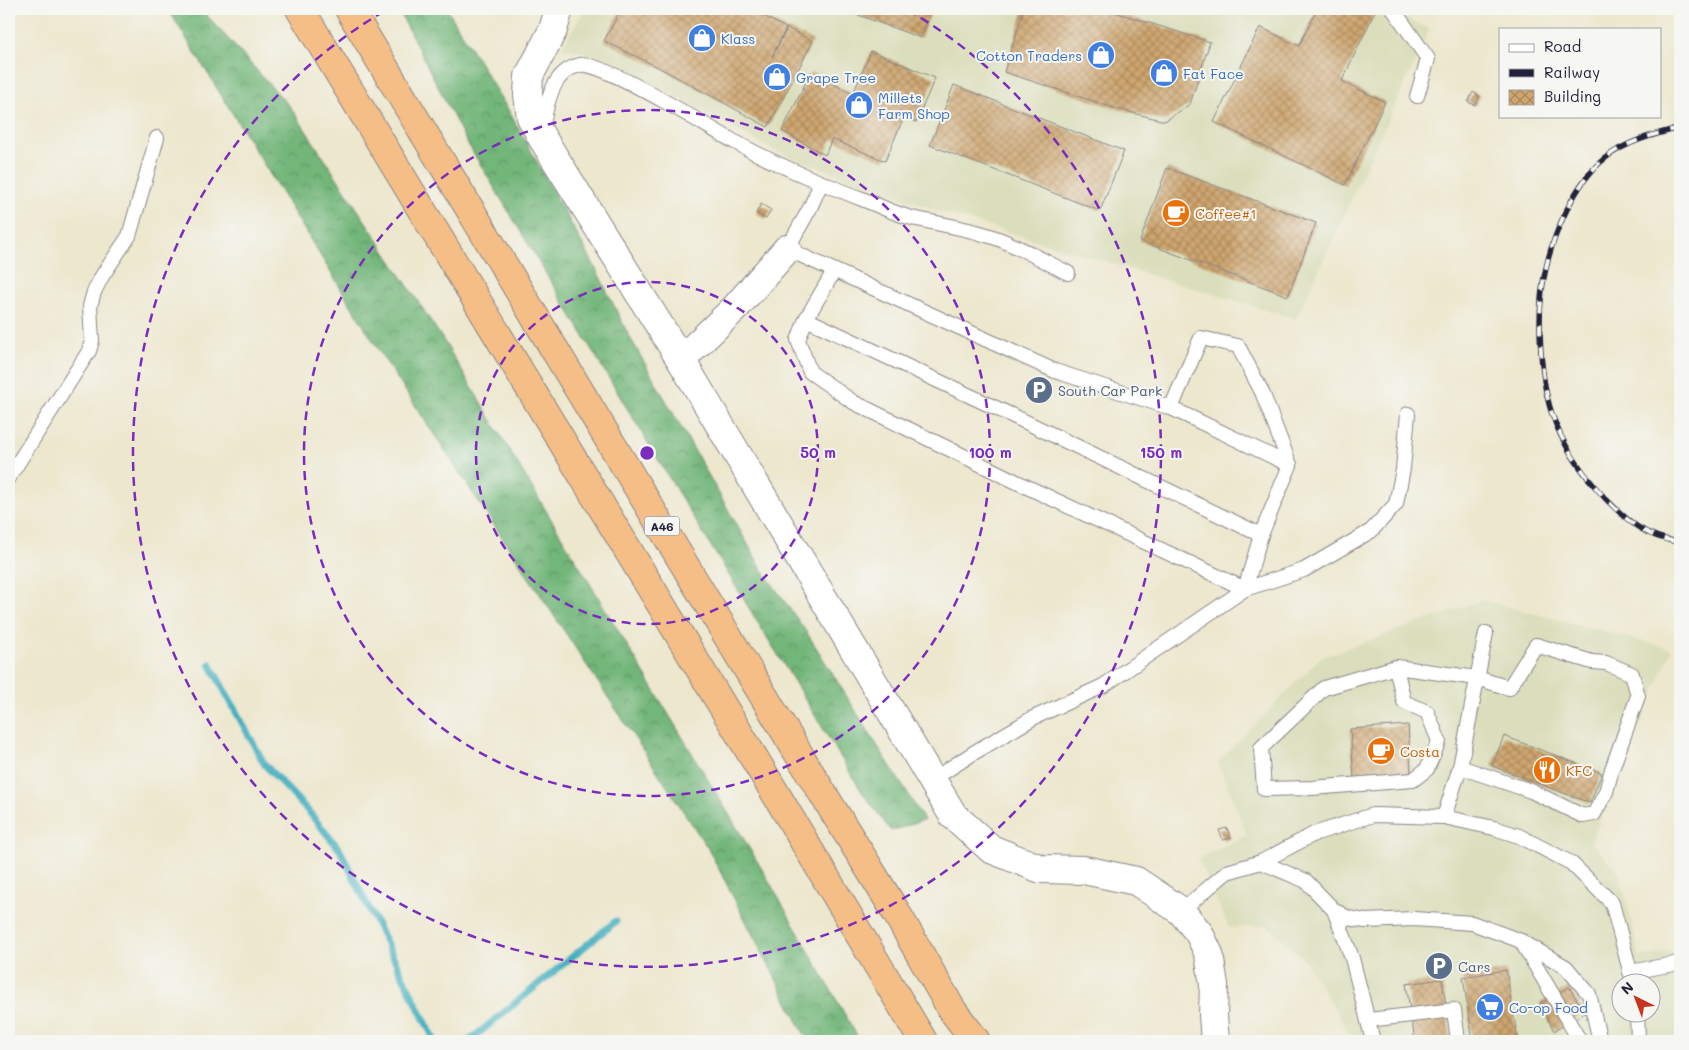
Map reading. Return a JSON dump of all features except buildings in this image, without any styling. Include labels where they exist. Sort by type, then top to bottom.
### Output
[{"type":"highway","points":[[300,9],[769,782],[923,1041]]},
{"type":"highway","name":"A46","points":[[349,9],[896,912],[952,1010],[976,1041]]},
{"type":"street","points":[[559,9],[553,30],[529,76],[528,95],[532,117],[541,136],[681,360],[953,815],[991,849],[1041,869],[1084,870],[1136,880],[1181,911],[1199,934],[1209,954],[1214,985],[1213,1014],[1215,1041]]},
{"type":"street","points":[[681,360],[736,307],[787,249]]},
{"type":"street","points":[[1193,1041],[1213,1014]]},
{"type":"lane","points":[[1393,9],[1428,59],[1417,96]]},
{"type":"lane","points":[[541,136],[552,88],[559,78],[569,70],[581,65],[597,68],[623,79],[763,158],[911,218],[927,220],[994,237],[1068,273]]},
{"type":"lane","points":[[9,477],[89,351],[92,341],[90,306],[94,292],[102,276],[129,236],[157,138]]},
{"type":"lane","points":[[821,183],[810,208],[787,249],[1055,371],[1171,408],[1290,465]]},
{"type":"lane","points":[[834,271],[806,319],[798,340],[810,372],[853,402],[1025,486],[1245,589]]},
{"type":"lane","points":[[806,319],[1261,535]]},
{"type":"lane","points":[[1171,408],[1201,338],[1238,346],[1262,392],[1290,465],[1261,535],[1245,589]]},
{"type":"lane","points":[[932,780],[1033,718],[1103,686],[1245,589],[1304,570],[1371,531],[1396,504],[1403,469],[1408,414]]},
{"type":"lane","points":[[1444,817],[1460,767],[1486,633]]},
{"type":"lane","points":[[1396,667],[1404,702],[1427,712],[1439,741],[1428,769],[1413,780],[1312,788],[1264,789],[1261,748],[1324,688],[1396,667],[1477,678],[1510,688],[1536,645],[1592,662],[1606,663],[1632,674],[1638,696],[1612,769],[1606,792],[1594,814],[1583,816],[1531,791],[1460,767]]},
{"type":"lane","points":[[1181,911],[1227,872],[1261,862],[1314,834],[1374,815],[1444,817],[1494,828],[1519,836],[1571,863],[1612,903],[1630,972]]},
{"type":"lane","points":[[1261,862],[1306,881],[1334,910],[1348,918],[1365,921],[1414,919],[1472,922],[1521,941],[1566,967],[1589,994],[1600,1041]]},
{"type":"lane","points":[[1334,910],[1352,958],[1373,1041]]},
{"type":"lane","points":[[1521,941],[1580,1041]]},
{"type":"lane","points":[[1648,972],[1680,963]]},
{"type":"lane","points":[[1368,1020],[1454,1010],[1458,1041]]},
{"type":"lane","points":[[1637,1022],[1638,1041]]},
{"type":"shaded area","points":[[585,9],[1384,9],[1430,29],[1296,319],[935,210],[774,151],[680,99],[584,53],[562,48]]},
{"type":"shaded area","points":[[1482,600],[1672,649],[1591,842],[1620,874],[1640,957],[1680,950],[1680,1041],[1354,1041],[1305,960],[1267,925],[1229,928],[1198,859],[1247,835],[1218,762],[1320,658]]},
{"type":"green space","points":[[168,9],[201,9],[291,108],[442,338],[766,876],[860,1041],[808,1041],[709,850],[383,357]]},
{"type":"green space","points":[[398,9],[447,9],[510,113],[594,265],[628,334],[763,571],[807,633],[924,820],[891,831],[862,792],[660,463],[465,139]]},
{"type":"waterway","points":[[210,664],[265,765],[308,811],[340,850],[435,1041]]},
{"type":"waterway","points":[[469,1041],[616,921]]},
{"type":"railway","points":[[1680,128],[1630,143],[1604,159],[1584,181],[1567,209],[1554,239],[1543,284],[1540,321],[1542,361],[1548,398],[1556,425],[1574,458],[1588,479],[1629,521],[1657,537],[1680,542]]},
{"type":"place","name":"Klass","points":[[702,38]]},
{"type":"place","name":"Cotton Traders","points":[[1101,55]]},
{"type":"place","name":"Fat Face","points":[[1164,73]]},
{"type":"place","name":"Grape Tree","points":[[777,77]]},
{"type":"place","name":"Millets Farm Shop","points":[[859,105]]},
{"type":"place","name":"Coffee#1","points":[[1176,213]]},
{"type":"place","name":"South Car Park","points":[[1039,390]]},
{"type":"place","name":"Costa","points":[[1381,751]]},
{"type":"place","name":"KFC","points":[[1547,770]]},
{"type":"place","name":"Cars","points":[[1439,966]]},
{"type":"place","name":"Co-op Food","points":[[1490,1007]]}]
